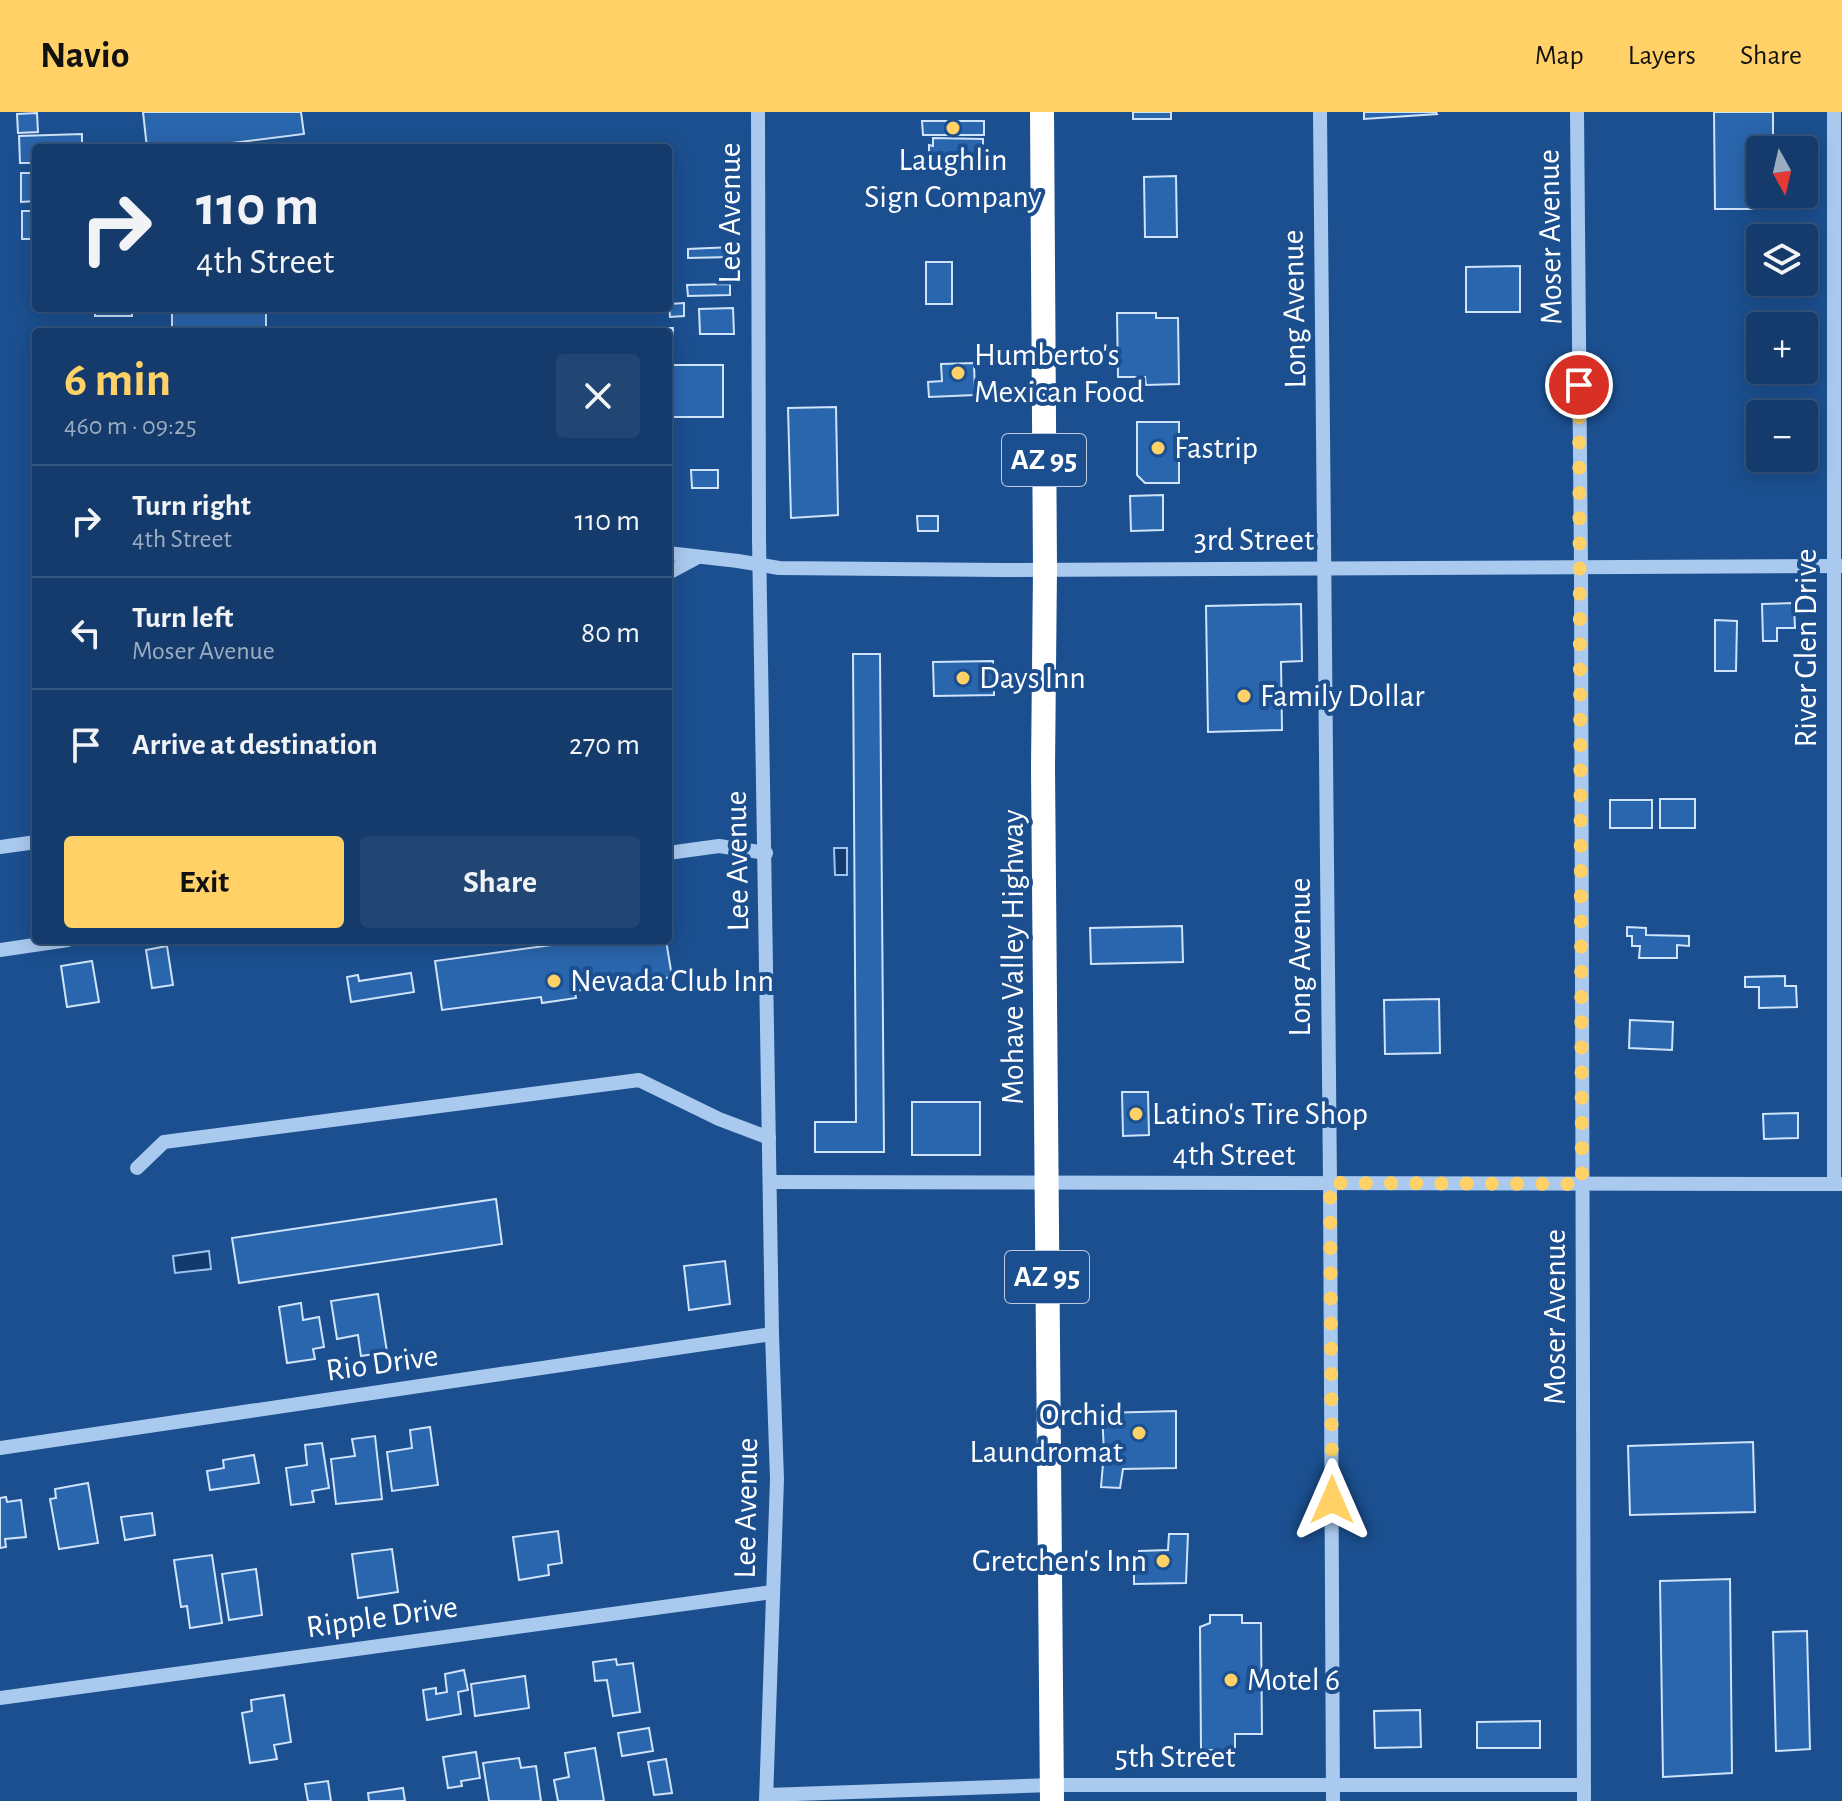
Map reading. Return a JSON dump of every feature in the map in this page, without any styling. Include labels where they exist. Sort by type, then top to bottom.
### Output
[{"type":"highway","name":"Mohave Valley Highway","points":[[1042,112],[1043,768],[1052,1793]]},
{"type":"street","name":"Lee Avenue","points":[[758,112],[760,565],[777,1479],[766,1798]]},
{"type":"street","name":"Long Avenue","points":[[1320,112],[1333,1801]]},
{"type":"street","name":"Moser Avenue","points":[[1577,112],[1584,1801]]},
{"type":"street","name":"River Glen Drive","points":[[1834,112],[1838,1184]]},
{"type":"street","name":"3rd Street","points":[[672,554],[779,568],[1838,566]]},
{"type":"street","points":[[672,571],[696,558]]},
{"type":"street","points":[[0,847],[32,843]]},
{"type":"street","points":[[672,852],[719,846],[766,853]]},
{"type":"street","points":[[0,950],[41,944]]},
{"type":"street","points":[[137,1168],[164,1142],[639,1080],[719,1119],[769,1138]]},
{"type":"street","name":"4th Street","points":[[771,1182],[1838,1184]]},
{"type":"street","name":"Rio Drive","points":[[0,1448],[772,1334]]},
{"type":"street","name":"Ripple Drive","points":[[0,1698],[772,1592]]},
{"type":"street","name":"5th Street","points":[[766,1798],[1333,1785],[1584,1785]]},
{"type":"water","points":[[834,848],[847,848],[847,875],[835,875]]},
{"type":"water","points":[[209,1251],[211,1269],[175,1273],[173,1256]]},
{"type":"building","points":[[143,112],[301,112],[304,134],[224,144],[147,144]]},
{"type":"building","points":[[1133,112],[1171,112],[1171,119],[1133,119]]},
{"type":"building","points":[[1364,112],[1436,112],[1437,114],[1364,119]]},
{"type":"building","points":[[1714,112],[1773,112],[1773,136],[1746,136],[1746,208],[1796,209],[1715,209]]},
{"type":"building","points":[[37,113],[38,132],[18,133],[17,114]]},
{"type":"building","name":"Laughlin Sign Company","points":[[922,121],[984,121],[984,135],[923,135]]},
{"type":"building","points":[[82,134],[82,144],[32,144],[32,163],[20,163],[19,136]]},
{"type":"building","points":[[933,138],[983,139],[983,147],[977,147],[977,155],[968,155],[968,166],[929,166],[929,145],[933,146]]},
{"type":"building","points":[[21,173],[32,173],[32,201],[21,202]]},
{"type":"building","points":[[1176,176],[1177,237],[1145,237],[1144,177]]},
{"type":"building","points":[[22,211],[32,211],[32,239],[22,239]]},
{"type":"building","points":[[732,247],[732,257],[688,258],[688,249]]},
{"type":"building","points":[[926,262],[952,262],[952,304],[926,304]]},
{"type":"building","points":[[1520,266],[1520,312],[1466,312],[1466,267]]},
{"type":"building","points":[[730,284],[730,295],[688,296],[687,285]]},
{"type":"building","points":[[684,303],[684,316],[670,317],[672,304]]},
{"type":"building","points":[[733,308],[734,334],[700,334],[699,309]]},
{"type":"building","points":[[95,312],[132,312],[132,316],[95,316]]},
{"type":"building","points":[[172,312],[266,312],[266,327],[172,328]]},
{"type":"building","points":[[1117,313],[1156,313],[1156,318],[1178,318],[1179,384],[1146,385],[1145,377],[1118,377]]},
{"type":"building","name":"Humberto's Mexican Food","points":[[974,363],[975,395],[929,397],[928,382],[942,381],[941,364]]},
{"type":"building","points":[[672,365],[723,365],[723,417],[672,417]]},
{"type":"building","points":[[836,407],[838,515],[791,518],[788,408]]},
{"type":"building","name":"Fastrip","points":[[1137,422],[1179,422],[1179,483],[1145,483],[1137,475]]},
{"type":"building","points":[[691,470],[718,470],[718,488],[692,488]]},
{"type":"building","points":[[1163,495],[1163,530],[1131,531],[1130,496]]},
{"type":"building","points":[[917,516],[938,516],[938,531],[918,531]]},
{"type":"building","points":[[1794,603],[1795,628],[1777,628],[1777,641],[1763,641],[1762,604]]},
{"type":"building","name":"Family Dollar","points":[[1301,604],[1302,661],[1281,662],[1282,730],[1208,732],[1206,606]]},
{"type":"building","points":[[1715,620],[1737,621],[1736,671],[1715,671]]},
{"type":"building","points":[[853,654],[880,654],[884,1152],[815,1152],[815,1122],[856,1122]]},
{"type":"building","name":"Days Inn","points":[[993,661],[994,695],[934,696],[933,662]]},
{"type":"building","points":[[1660,799],[1695,799],[1695,828],[1660,828]]},
{"type":"building","points":[[1610,800],[1652,800],[1652,828],[1610,828]]},
{"type":"building","points":[[1182,926],[1183,962],[1091,964],[1090,928]]},
{"type":"building","points":[[1627,927],[1646,928],[1646,935],[1689,936],[1689,946],[1677,945],[1677,958],[1639,958],[1640,946],[1632,946],[1632,936],[1627,936]]},
{"type":"building","points":[[559,944],[667,944],[672,977],[575,991],[576,998],[542,1003],[541,997],[442,1010],[435,961]]},
{"type":"building","points":[[167,946],[173,985],[152,988],[146,950]]},
{"type":"building","points":[[92,961],[99,1002],[67,1007],[61,966]]},
{"type":"building","points":[[411,973],[414,992],[351,1002],[347,977],[358,975],[359,981]]},
{"type":"building","points":[[1785,976],[1785,986],[1796,986],[1797,1007],[1759,1008],[1759,987],[1745,987],[1745,977]]},
{"type":"building","points":[[1439,999],[1440,1053],[1385,1054],[1384,1000]]},
{"type":"building","points":[[1630,1020],[1673,1022],[1672,1050],[1629,1048]]},
{"type":"building","name":"Latino's Tire Shop","points":[[1122,1092],[1148,1092],[1149,1135],[1123,1136]]},
{"type":"building","points":[[912,1102],[980,1102],[980,1155],[912,1155]]},
{"type":"building","points":[[1798,1113],[1798,1138],[1764,1139],[1763,1114]]},
{"type":"building","points":[[496,1199],[502,1244],[239,1283],[232,1238]]},
{"type":"building","points":[[725,1261],[730,1304],[689,1310],[684,1266]]},
{"type":"building","points":[[378,1294],[387,1352],[361,1356],[358,1335],[337,1339],[331,1301]]},
{"type":"building","points":[[301,1303],[303,1320],[319,1317],[324,1347],[313,1349],[315,1359],[287,1363],[279,1307]]},
{"type":"building","name":"Orchid Laundromat","points":[[1176,1411],[1176,1468],[1123,1469],[1120,1488],[1101,1487],[1104,1452],[1102,1413]]},
{"type":"building","points":[[430,1427],[438,1485],[392,1491],[387,1452],[412,1448],[410,1430]]},
{"type":"building","points":[[375,1436],[382,1499],[336,1504],[331,1459],[355,1456],[352,1439]]},
{"type":"building","points":[[1753,1442],[1755,1512],[1630,1515],[1628,1446]]},
{"type":"building","points":[[322,1443],[329,1488],[312,1491],[314,1502],[291,1505],[286,1468],[307,1465],[305,1445]]},
{"type":"building","points":[[254,1455],[259,1483],[210,1490],[207,1471],[224,1468],[223,1460]]},
{"type":"building","points":[[88,1483],[98,1543],[59,1549],[50,1499],[56,1498],[55,1489]]},
{"type":"building","points":[[6,1497],[7,1502],[21,1500],[26,1537],[5,1539],[6,1547],[0,1548],[0,1498]]},
{"type":"building","points":[[152,1513],[155,1535],[125,1540],[121,1517]]},
{"type":"building","points":[[558,1531],[562,1563],[548,1565],[549,1575],[519,1580],[513,1537]]},
{"type":"building","name":"Gretchen's Inn","points":[[1169,1534],[1188,1534],[1186,1583],[1134,1584],[1134,1571],[1139,1571],[1139,1551],[1168,1550]]},
{"type":"building","points":[[392,1549],[398,1592],[358,1598],[352,1554]]},
{"type":"building","points":[[212,1555],[222,1623],[190,1628],[187,1606],[181,1607],[174,1560]]},
{"type":"building","points":[[256,1569],[262,1615],[229,1620],[222,1574]]},
{"type":"building","points":[[1730,1579],[1732,1773],[1663,1777],[1660,1581]]},
{"type":"building","name":"Motel 6","points":[[1210,1615],[1242,1615],[1242,1623],[1261,1623],[1262,1734],[1235,1734],[1235,1750],[1201,1750],[1200,1627],[1210,1623]]},
{"type":"building","points":[[1807,1631],[1810,1749],[1776,1751],[1773,1632]]},
{"type":"building","points":[[616,1659],[617,1665],[633,1663],[640,1712],[613,1716],[607,1680],[595,1681],[593,1662]]},
{"type":"building","points":[[464,1670],[468,1690],[458,1692],[461,1714],[427,1720],[423,1690],[436,1688],[436,1694],[447,1692],[445,1674]]},
{"type":"building","points":[[525,1676],[529,1708],[475,1716],[471,1684]]},
{"type":"building","points":[[284,1695],[291,1742],[274,1745],[277,1759],[250,1763],[242,1713],[252,1711],[251,1700]]},
{"type":"building","points":[[1420,1710],[1421,1747],[1375,1748],[1374,1711]]},
{"type":"building","points":[[1540,1721],[1540,1748],[1477,1748],[1477,1722]]},
{"type":"building","points":[[649,1728],[653,1751],[622,1756],[618,1733]]},
{"type":"building","points":[[595,1748],[604,1801],[558,1801],[554,1780],[569,1777],[565,1753]]},
{"type":"building","points":[[476,1752],[480,1778],[461,1781],[462,1786],[448,1788],[443,1757]]},
{"type":"building","points":[[519,1758],[521,1768],[536,1766],[541,1801],[489,1801],[483,1763]]},
{"type":"building","points":[[666,1759],[672,1793],[654,1795],[648,1762]]},
{"type":"building","points":[[328,1781],[331,1801],[308,1801],[305,1784]]},
{"type":"building","points":[[403,1788],[405,1801],[369,1801],[368,1793]]},
{"type":"place","name":"Laughlin Sign Company","points":[[953,128]]},
{"type":"place","name":"Humberto's Mexican Food","points":[[958,373]]},
{"type":"place","name":"Fastrip","points":[[1158,448]]},
{"type":"place","name":"Days Inn","points":[[963,678]]},
{"type":"place","name":"Family Dollar","points":[[1244,696]]},
{"type":"place","name":"Nevada Club Inn","points":[[554,981]]},
{"type":"place","name":"Latino's Tire Shop","points":[[1136,1114]]},
{"type":"place","name":"Orchid Laundromat","points":[[1139,1433]]},
{"type":"place","name":"Gretchen's Inn","points":[[1163,1561]]},
{"type":"place","name":"Motel 6","points":[[1231,1680]]},
{"type":"route","points":[[1332,1500],[1330,1183],[1582,1184],[1579,385]]}]
